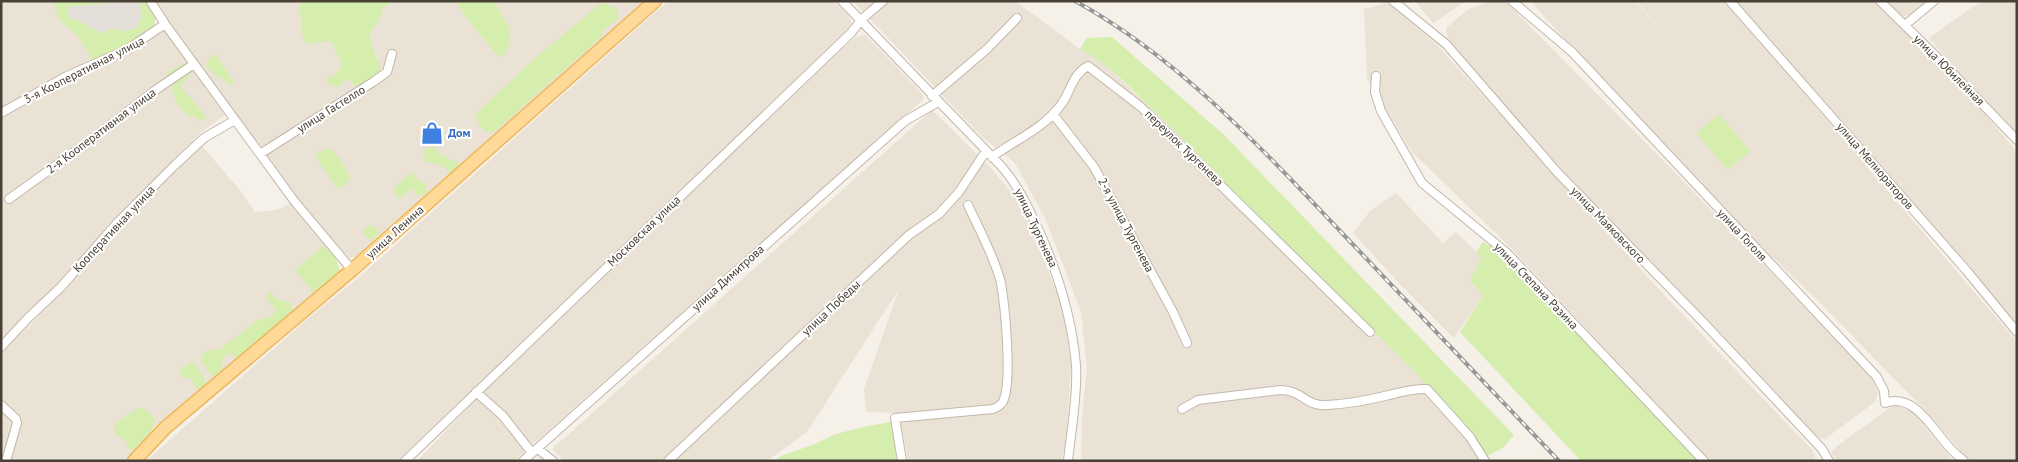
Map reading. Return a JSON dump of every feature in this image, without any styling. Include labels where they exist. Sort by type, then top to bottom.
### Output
[{"type":"main road","name":"улица Ленина","points":[[134,461],[166,428],[352,270],[655,1]]},
{"type":"street","name":"улица Тургенева","points":[[842,1],[862,19],[932,96],[1010,176],[1030,210],[1059,277],[1069,316],[1076,367],[1068,461]]},
{"type":"street","name":"Московская улица","points":[[405,461],[851,33],[862,19],[883,1]]},
{"type":"street","name":"улица Маяковского","points":[[1393,1],[1446,44],[1556,172],[1702,321],[1822,449],[1829,461]]},
{"type":"street","name":"улица Гоголя","points":[[1512,1],[1572,52],[1877,376],[1884,391],[1884,403],[1894,399],[1904,402],[1925,417],[1950,448],[1964,461]]},
{"type":"street","name":"улица Мелиораторов","points":[[1730,1],[1966,270],[2017,332]]},
{"type":"street","name":"улица Юбилейная","points":[[1880,1],[2017,140]]},
{"type":"street","points":[[1905,25],[1934,1]]},
{"type":"street","points":[[151,2],[295,202],[352,270]]},
{"type":"street","points":[[932,96],[986,49],[1017,18]]},
{"type":"street","name":"3-я Кооперативная улица","points":[[1,113],[65,76],[128,49],[165,24]]},
{"type":"street","name":"улица Гастелло","points":[[260,154],[387,72],[392,54]]},
{"type":"street","name":"2-я Кооперативная улица","points":[[9,199],[91,140],[157,89],[194,64]]},
{"type":"street","name":"переулок Тургенева","points":[[992,157],[1035,130],[1053,114],[1061,105],[1074,78],[1088,66],[1155,120],[1370,332]]},
{"type":"street","name":"улица Степана Разина","points":[[1376,76],[1375,92],[1381,112],[1422,183],[1506,252],[1704,461]]},
{"type":"street","name":"улица Димитрова","points":[[523,461],[905,121],[938,102]]},
{"type":"street","name":"2-я улица Тургенева","points":[[1053,114],[1094,167],[1188,343]]},
{"type":"street","name":"Кооперативная улица","points":[[1,347],[61,287],[118,222],[175,166],[204,138],[235,120]]},
{"type":"street","name":"улица Победы","points":[[668,461],[909,235],[940,214],[959,192],[986,151]]},
{"type":"street","points":[[902,461],[895,418],[993,409],[998,407],[1004,400],[1007,384],[1007,350],[1000,282],[985,240],[968,205]]},
{"type":"street","points":[[1182,409],[1198,400],[1281,390],[1292,390],[1314,405],[1326,406],[1390,395],[1414,388],[1427,389],[1470,437],[1484,461]]},
{"type":"street","points":[[476,392],[503,416],[535,451],[553,461]]},
{"type":"street","points":[[1,405],[16,419],[17,423],[6,461]]},
{"type":"shaded area","points":[[1,1],[51,1],[60,21],[77,35],[93,61],[1,109]]},
{"type":"shaded area","points":[[51,1],[145,1],[156,19],[154,26],[93,61],[77,35],[60,21]]},
{"type":"shaded area","points":[[156,1],[302,1],[299,11],[302,18],[301,31],[331,41],[342,65],[336,74],[351,82],[378,59],[372,47],[370,33],[379,20],[383,7],[394,1],[456,1],[465,16],[496,54],[502,58],[510,44],[509,27],[494,1],[644,1],[355,257],[348,257],[295,195],[161,13]]},
{"type":"shaded area","points":[[668,1],[834,1],[848,15],[852,23],[844,35],[475,388],[403,461],[146,461],[311,316],[356,280]]},
{"type":"shaded area","points":[[853,1],[1015,1],[1080,49],[1098,58],[1184,140],[1313,272],[1420,377],[1472,435],[1487,456],[1479,461],[1081,461],[1082,416],[1087,368],[1081,312],[1046,220],[1015,163],[981,136]]},
{"type":"shaded area","points":[[1415,1],[1466,1],[1433,23]]},
{"type":"shaded area","points":[[1490,1],[1502,1],[1509,5],[1690,188],[1872,378],[1878,394],[1875,402],[1825,439],[1817,437],[1558,166],[1448,41],[1446,28],[1467,10]]},
{"type":"shaded area","points":[[1530,1],[1636,1],[1710,95],[1637,1],[1725,1],[2017,342],[2017,461],[1969,461],[1926,411],[1818,301],[1704,191]]},
{"type":"shaded area","points":[[1735,1],[1875,1],[1956,80],[2017,152],[2017,326]]},
{"type":"shaded area","points":[[1887,1],[1929,1],[1911,15],[1900,16]]},
{"type":"shaded area","points":[[1981,1],[2017,1],[2017,140],[1929,38]]},
{"type":"shaded area","points":[[1387,3],[1435,43],[1667,298],[1813,451],[1816,460],[1710,461],[1511,248],[1412,152],[1367,78],[1364,9]]},
{"type":"shaded area","points":[[166,30],[225,115],[200,133],[115,220],[58,284],[1,340],[1,117],[69,78],[117,59]]},
{"type":"shaded area","points":[[865,35],[924,96],[923,100],[514,461],[417,461],[515,359],[703,182],[832,56],[855,38]]},
{"type":"shaded area","points":[[932,110],[990,167],[1022,205],[1064,310],[1071,366],[1066,441],[1061,461],[908,461],[899,413],[866,412],[864,389],[899,289],[807,432],[767,461],[564,461],[552,449]]},
{"type":"shaded area","points":[[202,146],[239,189],[255,212],[276,210],[290,204],[336,259],[340,271],[337,276],[314,293],[218,376],[154,427],[125,461],[10,461],[22,418],[1,400],[1,354],[64,290],[120,225]]},
{"type":"shaded area","points":[[1396,193],[1443,243],[1456,232],[1482,257],[1470,280],[1483,296],[1454,338],[1398,282],[1353,233],[1370,211]]},
{"type":"shaded area","points":[[1894,405],[1912,412],[1953,461],[1837,461],[1831,452]]},
{"type":"shaded area","points":[[1,408],[15,421],[2,461],[1,461]]},
{"type":"green space","points":[[53,1],[126,1],[68,7],[69,19],[75,19],[102,34],[111,28],[125,31],[137,28],[141,18],[140,1],[146,1],[155,20],[150,32],[93,61],[77,35],[60,21]]},
{"type":"green space","points":[[302,1],[394,1],[383,8],[379,20],[370,33],[372,47],[381,68],[367,83],[357,87],[348,79],[337,87],[328,84],[326,78],[336,74],[342,65],[331,41],[306,44],[301,31],[302,18],[298,11]]},
{"type":"green space","points":[[456,1],[494,1],[509,27],[510,44],[502,58],[496,54],[465,16]]},
{"type":"green space","points":[[600,4],[607,4],[617,10],[619,18],[603,30],[602,36],[494,132],[485,132],[475,118],[478,112],[533,60]]},
{"type":"green space","points":[[1112,37],[1224,135],[1514,435],[1503,448],[1487,456],[1467,429],[1422,379],[1301,261],[1190,146],[1118,76],[1100,61],[1080,49],[1087,38]]},
{"type":"green space","points":[[215,53],[233,81],[233,85],[228,85],[224,79],[219,78],[206,66]]},
{"type":"green space","points":[[182,64],[190,76],[180,86],[205,115],[205,119],[199,121],[195,116],[189,117],[176,103],[167,73]]},
{"type":"green space","points":[[1719,114],[1750,151],[1728,170],[1696,133]]},
{"type":"green space","points":[[432,146],[442,156],[458,162],[460,168],[456,172],[450,172],[443,166],[426,161],[423,155],[424,150]]},
{"type":"green space","points":[[327,148],[338,157],[350,177],[346,185],[337,188],[316,158],[317,153]]},
{"type":"green space","points":[[411,172],[419,181],[425,184],[427,192],[421,196],[417,195],[413,188],[398,199],[393,189]]},
{"type":"green space","points":[[368,225],[374,225],[378,232],[374,239],[368,239],[364,235],[364,229]]},
{"type":"green space","points":[[1483,242],[1501,252],[1699,461],[1581,461],[1460,332],[1483,296],[1470,280],[1482,257],[1476,252]]},
{"type":"green space","points":[[324,246],[336,259],[340,271],[337,276],[314,293],[295,270]]},
{"type":"green space","points":[[270,292],[277,299],[291,303],[293,311],[241,356],[235,358],[231,353],[225,357],[221,363],[223,370],[214,378],[200,360],[205,351],[220,349],[259,319],[271,317],[276,310],[266,298]]},
{"type":"green space","points":[[192,362],[196,364],[206,383],[197,390],[191,379],[183,377],[179,373],[181,369]]},
{"type":"green space","points":[[138,408],[143,408],[149,413],[154,419],[154,423],[151,432],[132,450],[128,448],[126,441],[117,435],[114,429],[117,422]]},
{"type":"green space","points":[[891,422],[897,461],[773,461],[836,434]]},
{"type":"railway","points":[[1075,1],[1149,49],[1217,106],[1281,169],[1559,461]]},
{"type":"place","name":"Дом","points":[[432,133]]}]
